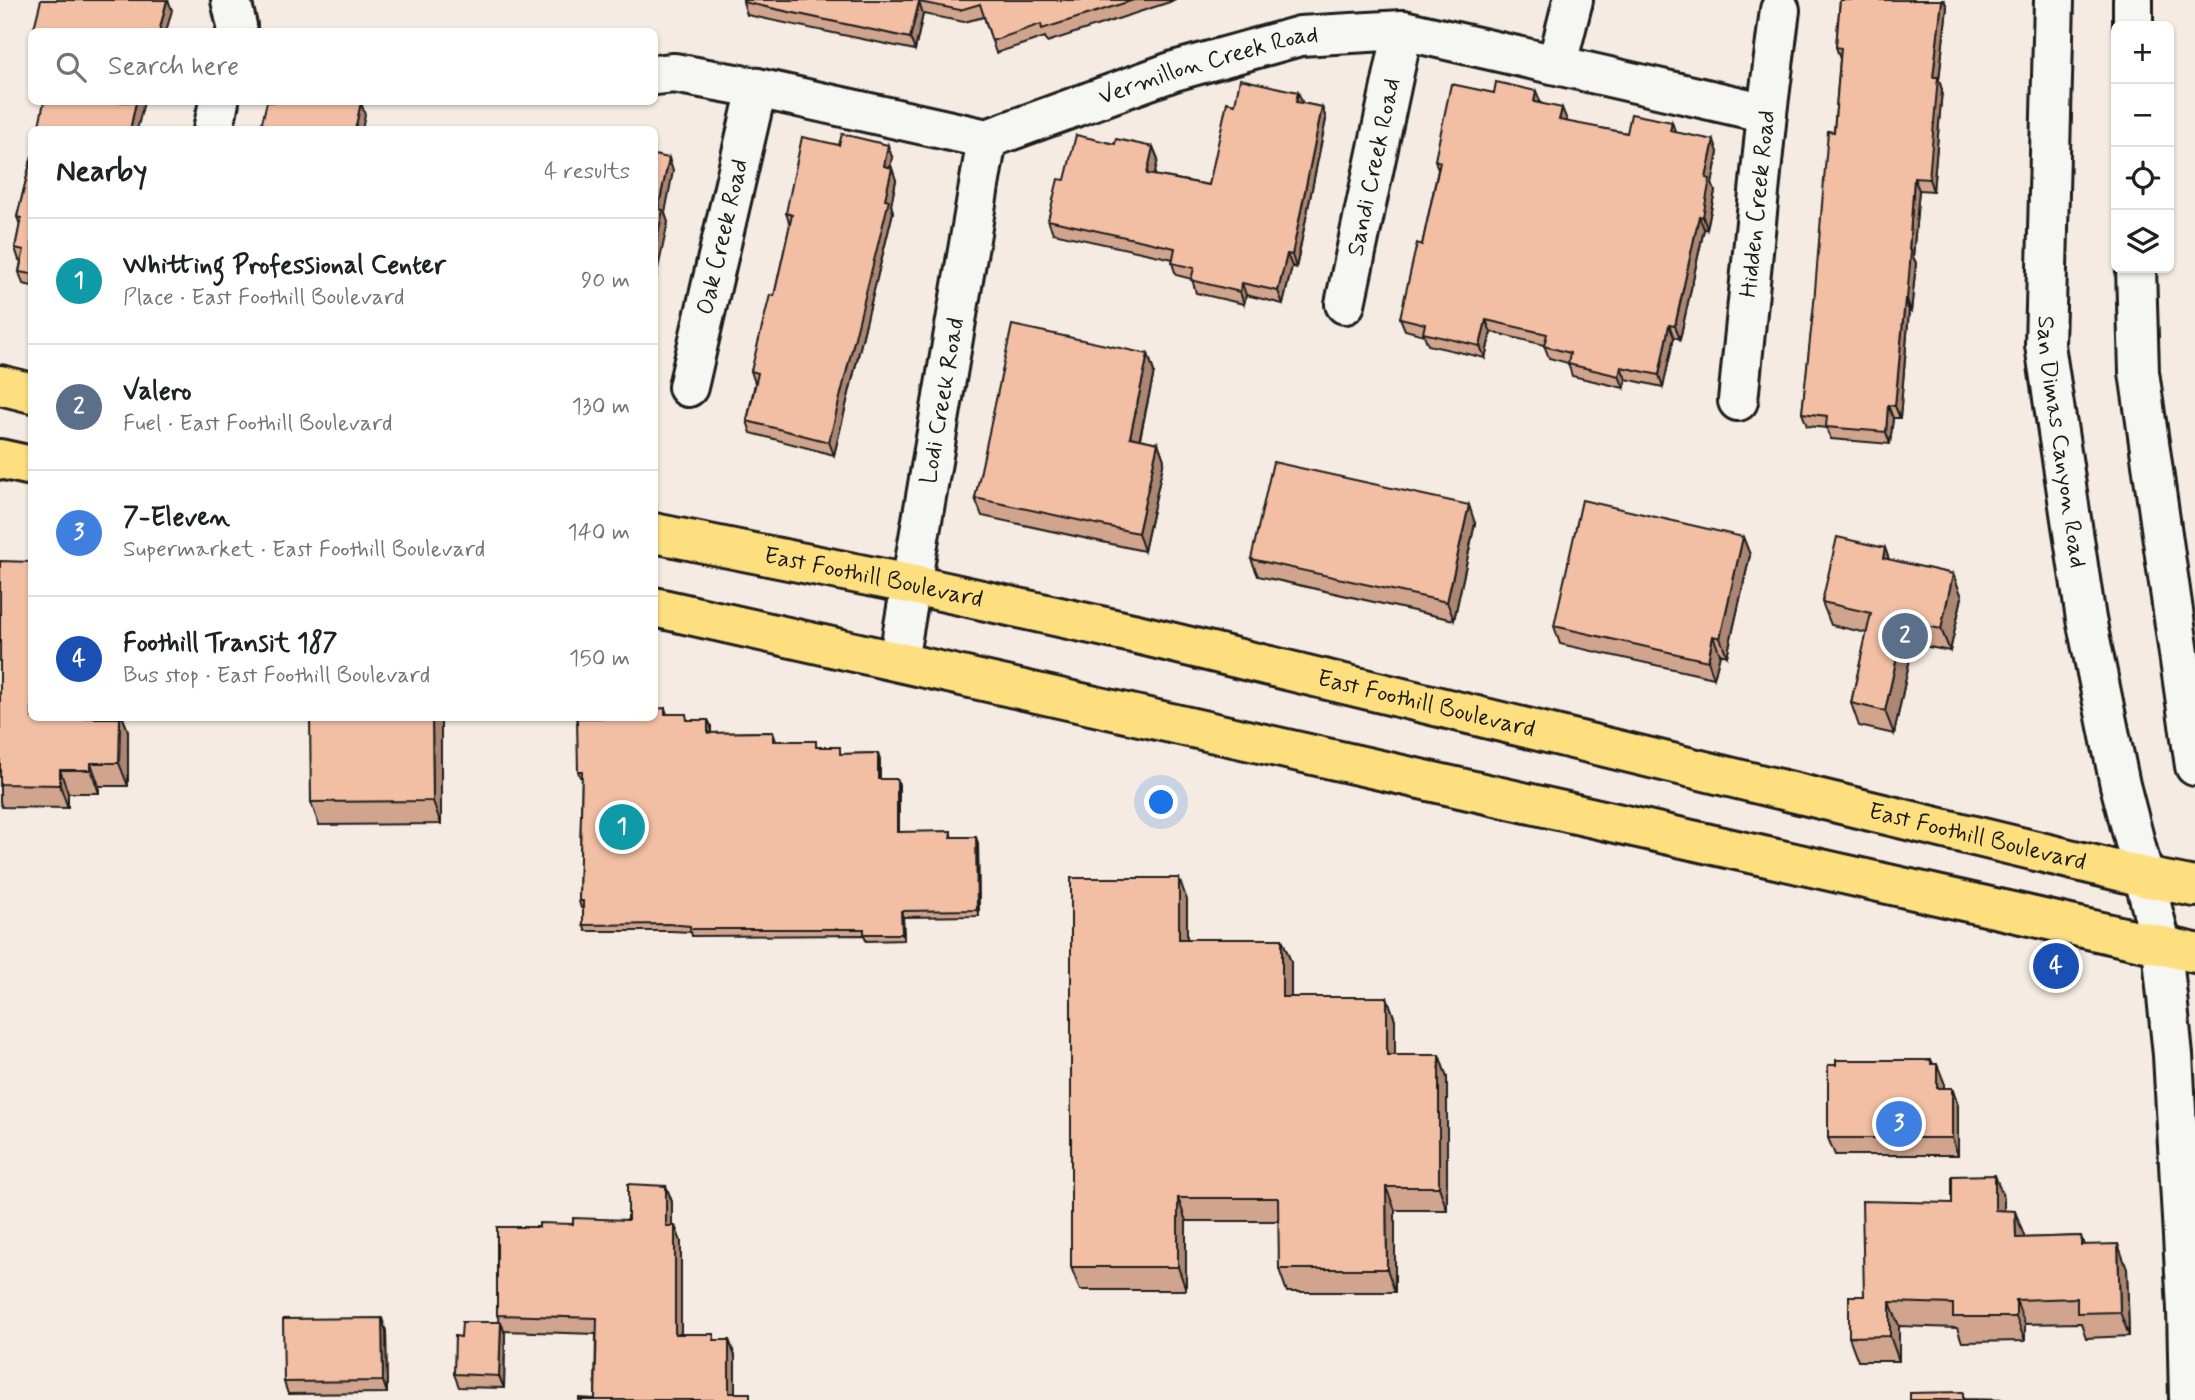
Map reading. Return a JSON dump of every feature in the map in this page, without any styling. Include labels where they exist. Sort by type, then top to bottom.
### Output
[{"type":"main road","points":[[0,385],[28,392]]},
{"type":"main road","points":[[0,459],[28,465]]},
{"type":"main road","name":"East Foothill Boulevard","points":[[658,534],[909,584],[1168,641],[2144,877],[2195,887]]},
{"type":"main road","points":[[658,608],[2178,950]]},
{"type":"street","points":[[1557,64],[1573,0]]},
{"type":"street","name":"San Dimas Canyon Road","points":[[2054,0],[2045,345],[2086,619],[2120,785],[2144,877],[2178,950],[2172,1055],[2187,1309],[2189,1400]]},
{"type":"street","points":[[2133,0],[2133,21]]},
{"type":"street","name":"Hidden Creek Road","points":[[1738,401],[1780,10]]},
{"type":"street","name":"Vermillon Creek Road","points":[[987,139],[1174,71],[1300,36],[1403,30],[1767,113]]},
{"type":"street","name":"Sandi Creek Road","points":[[1345,304],[1403,30]]},
{"type":"street","points":[[658,75],[674,73],[757,88],[987,139]]},
{"type":"street","name":"Oak Creek Road","points":[[688,387],[757,88]]},
{"type":"street","points":[[214,126],[218,105]]},
{"type":"street","name":"Lodi Creek Road","points":[[898,661],[987,139]]},
{"type":"street","points":[[2136,273],[2138,372],[2195,766]]},
{"type":"building","points":[[41,0],[167,0],[160,28],[34,28]]},
{"type":"building","points":[[743,0],[1134,0],[1042,29],[1041,24],[992,41],[980,4],[960,10],[919,2],[910,38]]},
{"type":"building","points":[[1840,0],[1942,0],[1933,77],[1938,77],[1929,179],[1914,178],[1907,299],[1895,406],[1888,405],[1886,432],[1826,427],[1827,416],[1802,413],[1828,131],[1834,132],[1841,48],[1836,47]]},
{"type":"building","points":[[1240,79],[1298,92],[1296,102],[1322,107],[1292,255],[1287,254],[1278,291],[1242,283],[1240,292],[1191,280],[1194,268],[1172,263],[1175,248],[1048,220],[1058,179],[1065,180],[1076,135],[1115,144],[1116,139],[1153,147],[1147,174],[1209,185],[1227,102],[1235,104]]},
{"type":"building","points":[[1496,82],[1536,91],[1534,102],[1562,108],[1559,120],[1627,133],[1631,114],[1672,122],[1670,131],[1714,140],[1706,178],[1710,179],[1703,217],[1699,216],[1675,326],[1669,325],[1659,375],[1621,367],[1619,376],[1568,364],[1570,353],[1544,346],[1547,334],[1486,320],[1480,346],[1423,333],[1425,324],[1400,318],[1417,243],[1422,245],[1440,162],[1435,160],[1451,84],[1494,93]]},
{"type":"building","points":[[43,105],[135,105],[131,126],[39,126]]},
{"type":"building","points":[[266,105],[360,105],[356,126],[261,126]]},
{"type":"building","points":[[842,134],[888,145],[884,166],[892,168],[885,199],[889,200],[829,442],[747,421],[758,373],[751,371],[770,295],[774,296],[792,215],[786,213],[802,137],[839,145]]},
{"type":"building","points":[[658,156],[669,158],[658,209]]},
{"type":"building","points":[[28,172],[28,273],[19,272],[24,250],[15,248],[21,218],[17,217]]},
{"type":"building","points":[[658,209],[663,210],[658,234]]},
{"type":"building","points":[[1012,325],[1148,354],[1130,437],[1158,443],[1138,533],[975,498]]},
{"type":"building","points":[[1273,462],[1469,505],[1447,602],[1251,559]]},
{"type":"building","points":[[1582,500],[1743,537],[1720,638],[1713,636],[1708,661],[1554,626]]},
{"type":"building","points":[[1837,537],[1885,548],[1883,558],[1953,574],[1941,629],[1905,621],[1885,711],[1851,703],[1871,613],[1822,602]]},
{"type":"building","points":[[0,561],[28,562],[28,721],[120,721],[119,763],[91,763],[91,770],[60,770],[60,785],[0,784]]},
{"type":"building","points":[[665,708],[665,714],[686,714],[687,720],[708,720],[708,733],[773,732],[773,741],[816,741],[816,747],[840,747],[840,754],[878,753],[878,779],[897,779],[897,832],[951,831],[951,837],[976,837],[977,910],[901,911],[902,934],[864,934],[864,929],[690,929],[690,926],[668,924],[583,925],[583,901],[579,901],[582,771],[578,771],[577,721],[658,721],[658,709]]},
{"type":"building","points":[[310,721],[432,721],[433,801],[311,802]]},
{"type":"building","points":[[1071,878],[1179,878],[1179,939],[1282,939],[1282,997],[1387,997],[1387,1055],[1439,1055],[1439,1187],[1386,1187],[1387,1269],[1279,1269],[1278,1198],[1178,1198],[1178,1267],[1071,1267]]},
{"type":"building","points":[[1836,1060],[1931,1060],[1931,1064],[1937,1064],[1937,1088],[1952,1088],[1952,1138],[1828,1138],[1828,1065],[1836,1065]]},
{"type":"building","points":[[1995,1175],[1995,1210],[2015,1211],[2016,1238],[2081,1236],[2081,1245],[2118,1244],[2120,1312],[2077,1313],[2077,1298],[2016,1300],[2016,1317],[1953,1317],[1953,1304],[1890,1302],[1890,1336],[1849,1337],[1849,1296],[1864,1296],[1862,1201],[1952,1203],[1952,1176]]},
{"type":"building","points":[[628,1184],[666,1186],[666,1226],[675,1226],[675,1334],[714,1334],[714,1340],[729,1340],[729,1393],[750,1393],[750,1400],[579,1400],[595,1399],[597,1318],[497,1315],[497,1227],[539,1227],[539,1223],[573,1224],[573,1218],[628,1220]]},
{"type":"building","points":[[382,1318],[383,1381],[284,1382],[283,1319]]},
{"type":"building","points":[[462,1322],[501,1322],[499,1376],[454,1374],[455,1336],[461,1337]]},
{"type":"building","points":[[1963,1392],[1963,1399],[2009,1400],[1910,1400],[1910,1393]]},
{"type":"place","name":"Valero","points":[[1905,636]]},
{"type":"place","name":"Whitting Professional Center","points":[[622,827]]},
{"type":"place","name":"Foothill Transit 187","points":[[2056,966]]},
{"type":"place","name":"7-Eleven","points":[[1899,1124]]}]
